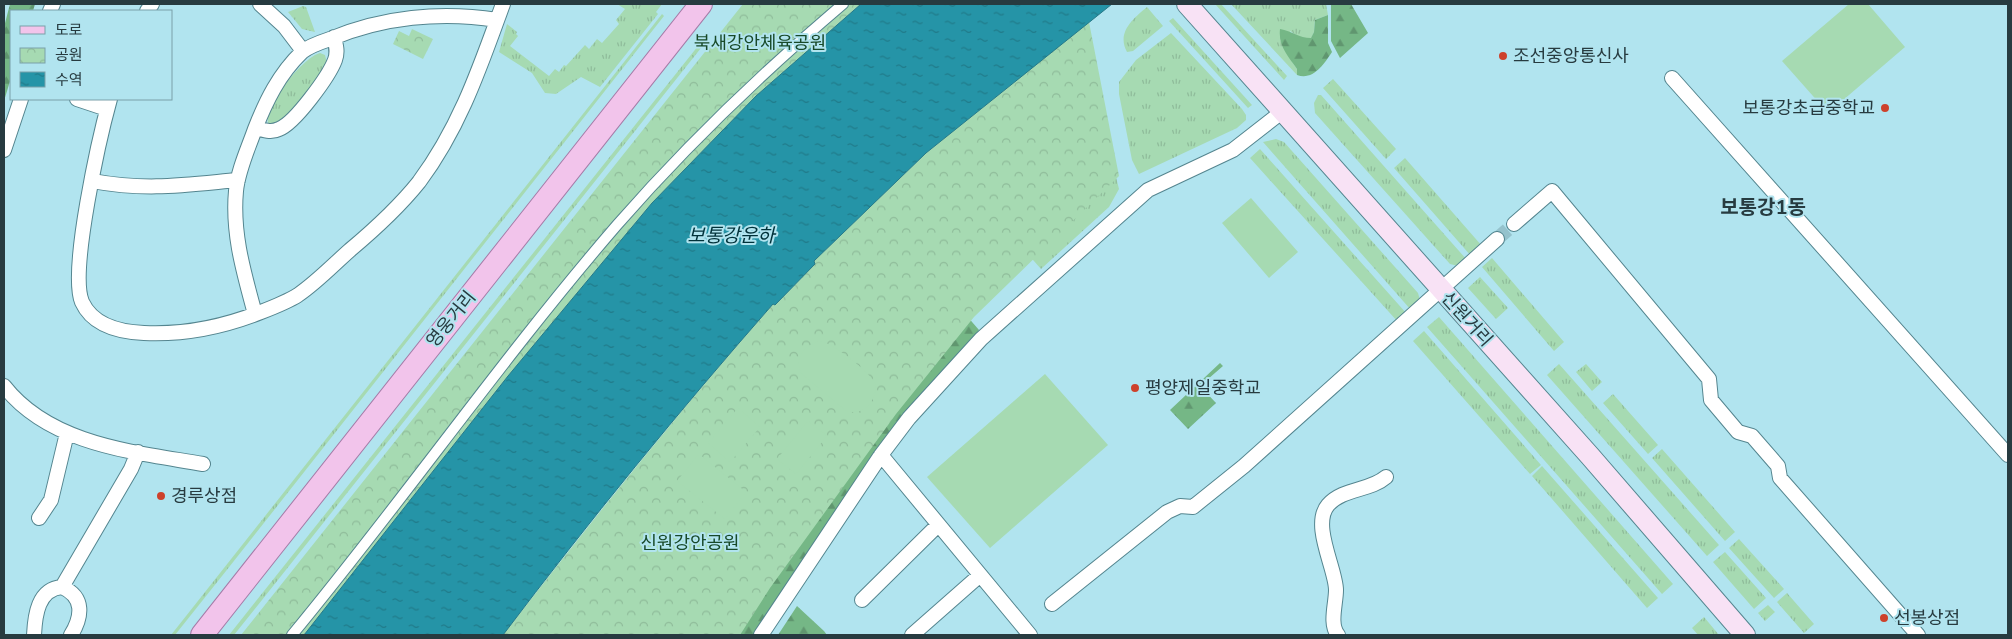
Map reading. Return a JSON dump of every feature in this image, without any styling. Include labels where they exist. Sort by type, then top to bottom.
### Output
[{"type":"main road","name":"영웅거리","points":[[202,635],[702,4]]},
{"type":"main road","name":"신원거리","points":[[1187,4],[1584,449],[1745,635]]},
{"type":"street","points":[[260,4],[284,26],[303,51]]},
{"type":"street","points":[[84,100],[108,104],[84,226],[80,292],[83,302],[96,319],[107,326],[127,332],[166,334],[196,332],[229,325],[297,296],[376,229],[418,183],[436,157],[466,104],[488,51],[503,4]]},
{"type":"street","points":[[292,635],[537,323],[617,226],[741,96],[843,4]]},
{"type":"street","points":[[255,314],[239,254],[236,207],[238,180],[266,101],[280,78],[303,51],[334,37],[384,22],[446,15],[497,20]]},
{"type":"street","points":[[256,128],[269,132],[280,129],[304,106],[330,70],[336,58],[334,37]]},
{"type":"street","points":[[1672,78],[2008,455]]},
{"type":"street","points":[[4,150],[21,100]]},
{"type":"street","points":[[761,635],[881,456],[909,418],[981,339],[1148,190],[1233,150],[1283,111]]},
{"type":"street","points":[[92,181],[121,186],[152,188],[238,180]]},
{"type":"street","points":[[1514,224],[1552,191],[1709,379],[1711,400],[1738,432],[1752,436],[1778,466],[1780,478],[1918,635]]},
{"type":"street","points":[[1052,604],[1167,512],[1180,506],[1193,507],[1236,472],[1498,239]]},
{"type":"street","points":[[4,386],[36,417],[67,433],[138,452],[203,464]]},
{"type":"street","points":[[39,518],[51,500],[67,433]]},
{"type":"street","points":[[62,587],[131,469],[138,452]]},
{"type":"street","points":[[881,456],[1030,635]]},
{"type":"street","points":[[1338,635],[1334,624],[1336,588],[1323,539],[1324,517],[1328,505],[1354,490],[1378,484],[1386,477]]},
{"type":"street","points":[[862,600],[938,525]]},
{"type":"street","points":[[912,635],[979,576]]},
{"type":"street","points":[[34,635],[37,609],[42,597],[52,588],[62,587],[77,598],[80,607],[79,621],[71,635]]},
{"type":"green space","points":[[10,4],[35,4],[33,10],[10,10],[10,81],[4,101],[4,27]]},
{"type":"green space","points":[[617,4],[662,4],[656,12],[658,14],[600,87],[581,77],[556,94],[545,93],[532,73],[499,52],[507,24],[517,32],[518,36],[510,46],[549,76],[555,69],[559,72],[585,45],[589,49],[597,39],[602,43],[619,24],[616,20],[625,9]]},
{"type":"green space","name":"북새강안체육공원","points":[[743,4],[861,4],[756,96],[652,203],[508,376],[304,635],[241,635]]},
{"type":"green space","points":[[1215,4],[1221,4],[1287,76],[1284,80]]},
{"type":"green space","points":[[1231,4],[1326,4],[1328,15],[1315,20],[1311,39],[1300,38],[1290,31],[1291,60],[1297,69],[1297,75]]},
{"type":"green space","points":[[1331,4],[1351,4],[1368,33],[1340,58],[1331,41]]},
{"type":"green space","points":[[1849,4],[1868,4],[1905,47],[1828,113],[1782,61]]},
{"type":"green space","points":[[303,6],[306,7],[315,32],[302,29],[288,12]]},
{"type":"green space","points":[[1147,7],[1163,26],[1133,51],[1127,52],[1124,45],[1125,32],[1132,21]]},
{"type":"green space","points":[[662,14],[664,16],[226,571],[175,635],[171,635]]},
{"type":"green space","points":[[1328,15],[1328,43],[1332,52],[1322,66],[1313,74],[1308,76],[1297,75],[1297,69],[1282,46],[1280,29],[1311,38],[1314,32],[1315,20]]},
{"type":"green space","points":[[1173,18],[1252,105],[1248,108],[1169,21]]},
{"type":"green space","name":"신원강안공원","points":[[1089,22],[1119,176],[974,317],[896,414],[770,588],[740,635],[503,635],[669,426],[773,304],[775,305],[815,264],[813,262],[926,153]]},
{"type":"green space","points":[[412,29],[433,39],[423,59],[393,44],[399,31],[409,36]]},
{"type":"green space","points":[[1171,33],[1242,109],[1246,115],[1246,120],[1237,128],[1139,174],[1132,160],[1119,94],[1119,82],[1136,60]]},
{"type":"green space","points":[[698,46],[701,48],[262,600],[234,635],[229,635]]},
{"type":"green space","points":[[320,53],[325,55],[327,63],[309,89],[296,105],[274,126],[268,123],[268,115],[272,105],[286,83],[304,63]]},
{"type":"green space","points":[[1333,79],[1396,149],[1386,159],[1323,88]]},
{"type":"green space","points":[[1318,95],[1321,95],[1467,260],[1458,266],[1450,264],[1315,113],[1314,103]]},
{"type":"green space","points":[[1276,139],[1284,142],[1418,293],[1420,300],[1411,310],[1263,142]]},
{"type":"green space","points":[[1260,149],[1407,314],[1398,322],[1250,158]]},
{"type":"green space","points":[[1405,158],[1482,246],[1471,256],[1394,168]]},
{"type":"green space","points":[[1115,173],[1119,189],[1109,207],[1041,269],[1026,252]]},
{"type":"green space","points":[[1251,198],[1298,252],[1269,278],[1222,223]]},
{"type":"green space","points":[[1492,258],[1564,342],[1554,351],[1482,267]]},
{"type":"green space","points":[[1480,277],[1508,308],[1496,319],[1468,288]]},
{"type":"green space","points":[[966,315],[979,330],[797,573],[753,635],[652,635]]},
{"type":"green space","points":[[1439,317],[1673,584],[1662,594],[1427,327]]},
{"type":"green space","points":[[1424,331],[1541,465],[1530,474],[1413,341]]},
{"type":"green space","points":[[821,341],[834,347],[851,359],[872,379],[875,384],[875,393],[868,406],[863,410],[858,412],[846,411],[801,373],[799,362],[802,352],[810,345]]},
{"type":"green space","points":[[1220,363],[1223,366],[1200,386],[1216,403],[1188,429],[1170,410]]},
{"type":"green space","points":[[1559,364],[1719,545],[1707,556],[1547,375]]},
{"type":"green space","points":[[1586,364],[1602,382],[1592,391],[1576,372]]},
{"type":"green space","points":[[1045,374],[1108,445],[990,548],[927,477]]},
{"type":"green space","points":[[1613,394],[1658,445],[1648,454],[1603,403]]},
{"type":"green space","points":[[738,408],[760,427],[730,462],[708,443]]},
{"type":"green space","points":[[808,421],[827,436],[796,474],[777,459]]},
{"type":"green space","points":[[1662,449],[1735,532],[1725,541],[1652,458]]},
{"type":"green space","points":[[699,454],[746,492],[725,519],[677,481]]},
{"type":"green space","points":[[1542,466],[1658,598],[1647,608],[1532,476]]},
{"type":"green space","points":[[1739,539],[1784,589],[1774,598],[1729,548]]},
{"type":"green space","points":[[1725,552],[1766,598],[1754,609],[1713,562]]},
{"type":"green space","points":[[1787,593],[1814,624],[1804,633],[1777,602]]},
{"type":"green space","points":[[1768,605],[1775,612],[1765,621],[1758,613]]},
{"type":"green space","points":[[797,606],[824,631],[827,635],[778,635]]},
{"type":"green space","points":[[1704,617],[1719,635],[1698,635],[1692,628]]},
{"type":"water","name":"보통강운하","points":[[861,4],[1112,4],[926,153],[814,261],[815,264],[775,305],[773,304],[703,385],[601,508],[503,635],[304,635],[508,376],[652,203],[756,96]]},
{"type":"tunnel","points":[[1497,239],[1514,224]]},
{"type":"place","name":"조선중앙통신사","points":[[1503,56]]},
{"type":"place","name":"보통강초급중학교","points":[[1885,108]]},
{"type":"place","name":"평양제일중학교","points":[[1135,388]]},
{"type":"place","name":"경루상점","points":[[161,496]]},
{"type":"place","name":"선봉상점","points":[[1884,618]]},
{"type":"district","name":"보통강1동","points":[[1763,207]]}]
